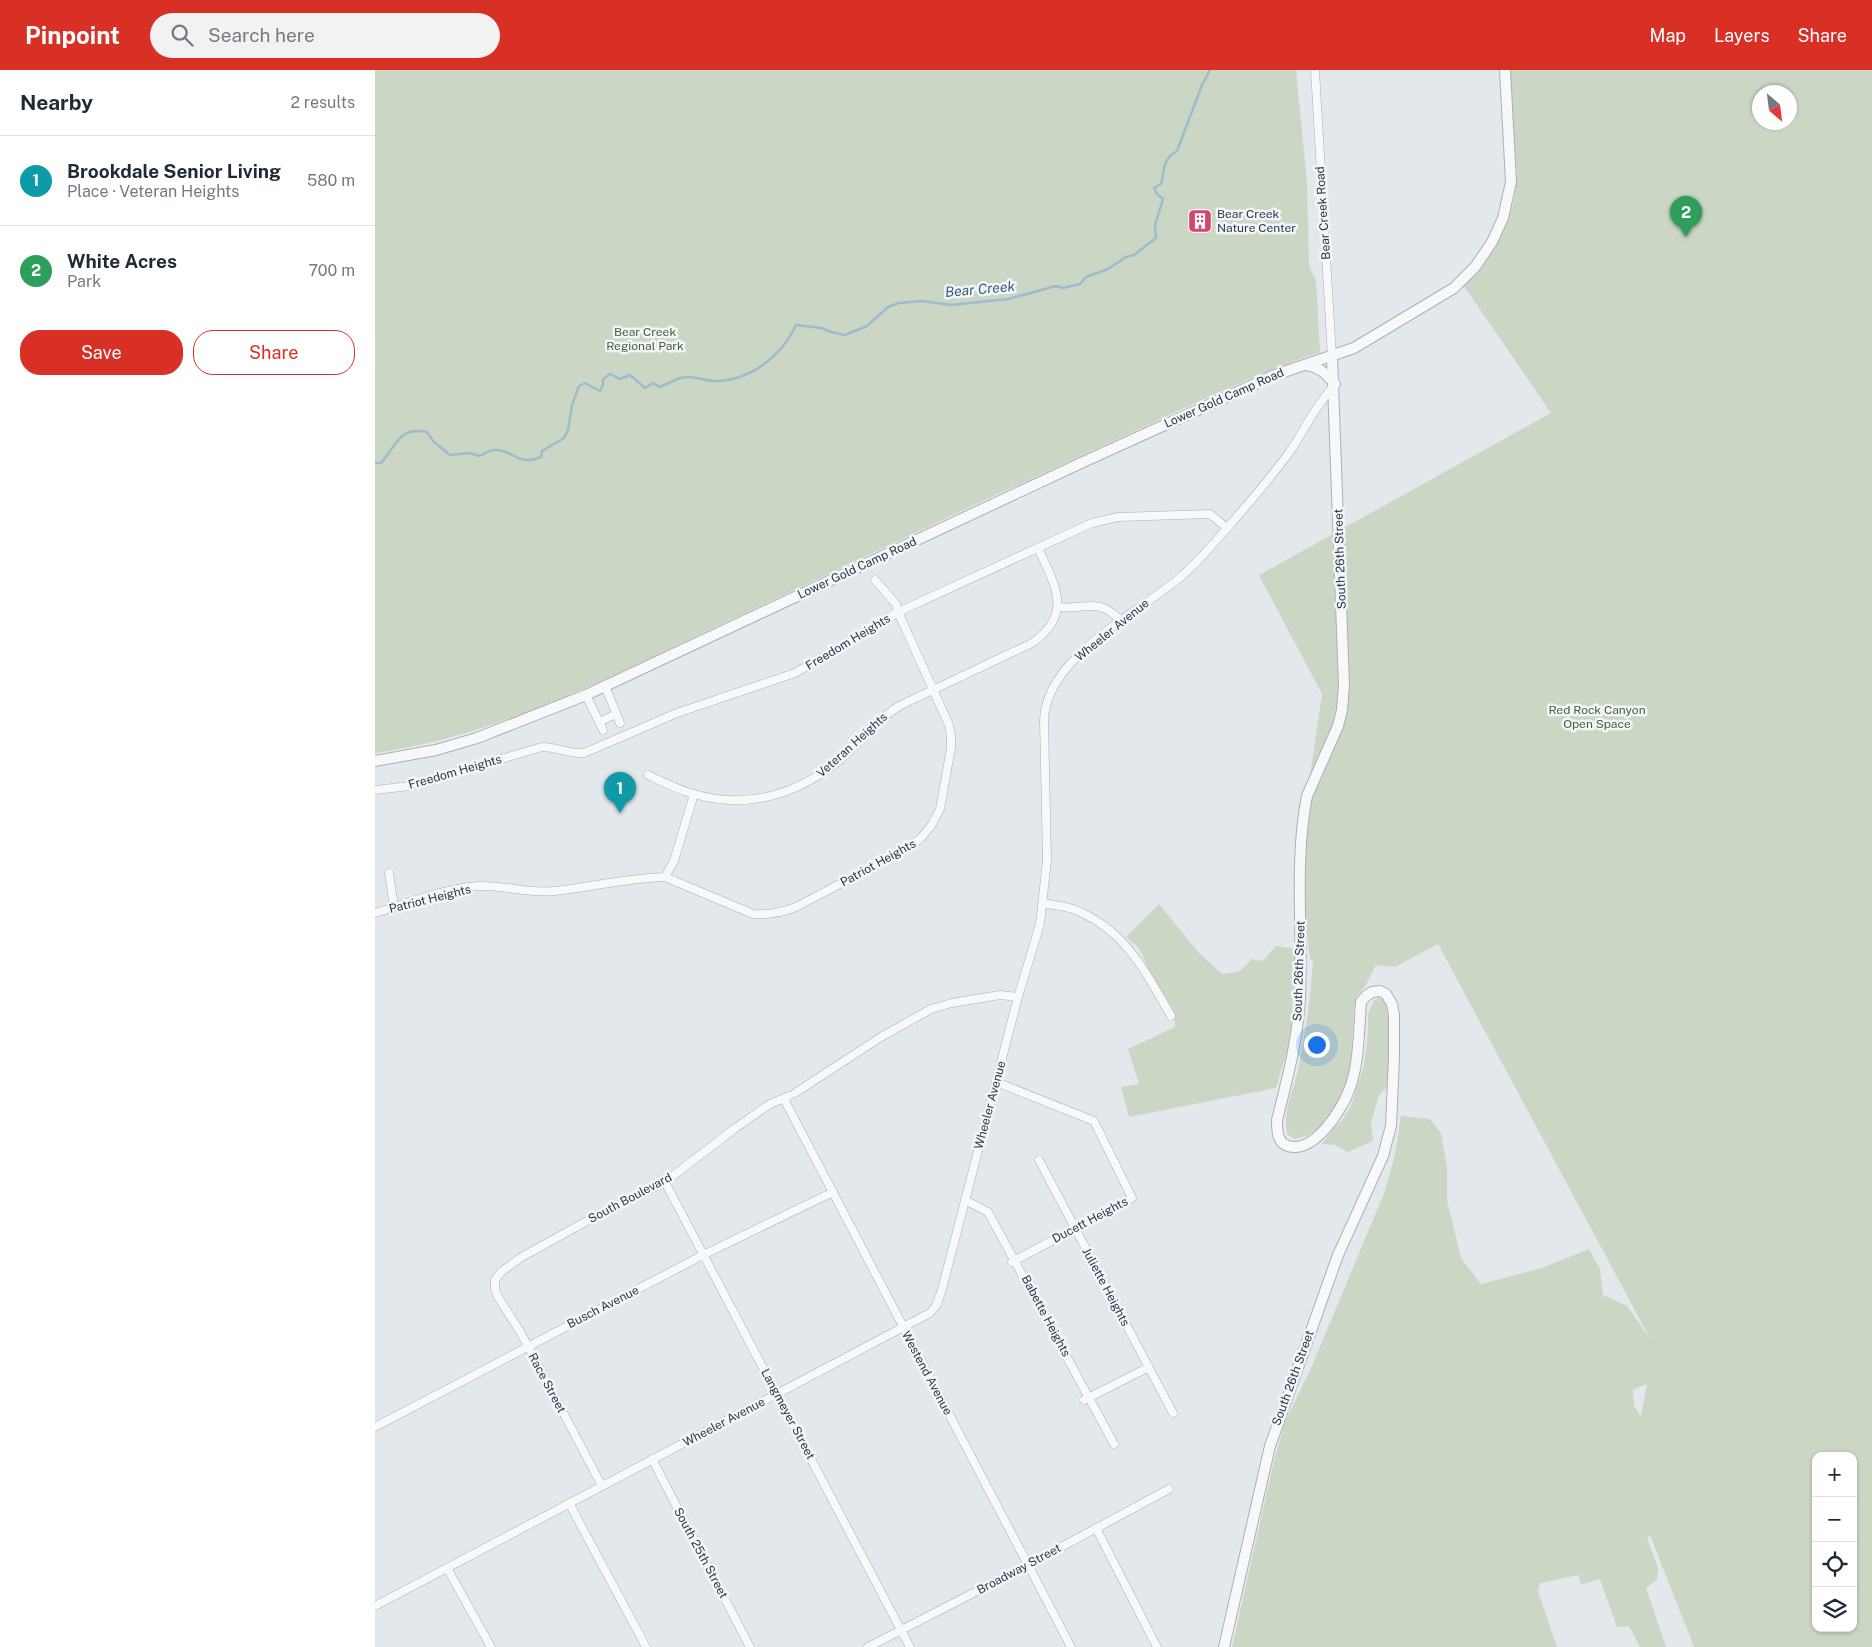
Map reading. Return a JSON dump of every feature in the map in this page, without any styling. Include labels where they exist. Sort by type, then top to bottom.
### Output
[{"type":"street","name":"Bear Creek Road","points":[[1315,70],[1332,357]]},
{"type":"street","name":"Lower Gold Camp Road","points":[[375,761],[436,750],[477,738],[585,696],[1081,463],[1275,375],[1355,348],[1454,288],[1475,267],[1492,242],[1503,218],[1511,182],[1505,70]]},
{"type":"street","name":"South 26th Street","points":[[1224,1647],[1272,1438],[1338,1255],[1383,1156],[1391,1126],[1394,1015],[1390,999],[1380,991],[1372,992],[1361,1002],[1355,1069],[1351,1087],[1339,1112],[1317,1137],[1304,1146],[1294,1148],[1285,1145],[1280,1139],[1277,1130],[1277,1120],[1295,1046],[1299,1014],[1301,849],[1305,808],[1307,796],[1338,726],[1342,710],[1344,685],[1335,384],[1332,357]]},
{"type":"street","points":[[1303,365],[1315,366],[1325,372],[1335,384]]},
{"type":"street","name":"Wheeler Avenue","points":[[375,1606],[903,1328],[930,1313],[936,1306],[941,1293],[1017,997],[1039,924],[1043,903],[1047,860],[1045,708],[1052,689],[1078,655],[1183,574],[1227,528],[1288,454],[1315,410],[1335,384]]},
{"type":"street","name":"Freedom Heights","points":[[375,790],[411,786],[542,747],[553,747],[575,753],[584,753],[677,713],[795,672],[845,646],[898,612],[1092,523],[1118,517],[1210,514],[1227,528]]},
{"type":"street","points":[[1038,548],[1053,580],[1059,607],[1072,608],[1089,604],[1108,609],[1121,621]]},
{"type":"street","name":"Patriot Heights","points":[[375,913],[468,887],[494,887],[534,892],[553,891],[645,877],[665,877],[740,910],[753,914],[767,915],[783,913],[796,907],[908,848],[921,838],[931,826],[939,809],[951,748],[949,725],[896,604],[875,580]]},
{"type":"street","name":"Veteran Heights","points":[[648,775],[694,794],[727,799],[759,799],[793,790],[811,781],[831,767],[889,712],[1041,637],[1052,624],[1059,607]]},
{"type":"street","points":[[605,686],[620,723]]},
{"type":"street","points":[[585,696],[603,730]]},
{"type":"street","points":[[599,722],[616,714]]},
{"type":"street","points":[[665,877],[674,861],[694,794]]},
{"type":"street","points":[[389,873],[394,907]]},
{"type":"street","points":[[1043,903],[1073,909],[1100,924],[1126,944],[1141,965],[1171,1016]]},
{"type":"street","name":"South Boulevard","points":[[495,1280],[501,1272],[520,1258],[587,1221],[665,1182],[734,1129],[771,1104],[789,1096],[881,1037],[931,1009],[952,1003],[1000,995],[1017,997]]},
{"type":"street","name":"Ducett Heights","points":[[995,1082],[1094,1121],[1132,1198],[1013,1261]]},
{"type":"street","name":"Westend Avenue","points":[[789,1096],[833,1192],[1071,1647]]},
{"type":"street","name":"Juliette Heights","points":[[1039,1160],[1173,1413]]},
{"type":"street","name":"Langmeyer Street","points":[[665,1182],[911,1647]]},
{"type":"street","name":"Busch Avenue","points":[[375,1427],[527,1346],[833,1192]]},
{"type":"street","name":"Babette Heights","points":[[965,1200],[988,1212],[1087,1399],[1114,1444]]},
{"type":"street","name":"Race Street","points":[[495,1280],[495,1289],[498,1297],[521,1332],[602,1486]]},
{"type":"street","points":[[1087,1399],[1149,1367]]},
{"type":"street","name":"South 25th Street","points":[[652,1459],[750,1647]]},
{"type":"street","name":"Broadway Street","points":[[868,1647],[1028,1565],[1169,1489]]},
{"type":"street","points":[[569,1503],[646,1647]]},
{"type":"street","points":[[1096,1528],[1157,1647]]},
{"type":"street","points":[[447,1568],[491,1647]]},
{"type":"green space","name":"Bear Creek Regional Park","points":[[375,70],[1296,70],[1307,182],[1309,266],[1316,281],[1320,352],[1240,383],[1188,406],[553,702],[465,733],[421,745],[375,753]]},
{"type":"green space","name":"Red Rock Canyon Open Space","points":[[1509,70],[1872,70],[1872,1647],[1694,1647],[1650,1535],[1647,1538],[1658,1568],[1657,1580],[1646,1588],[1666,1647],[1640,1647],[1629,1626],[1617,1627],[1600,1579],[1581,1585],[1578,1575],[1540,1583],[1538,1592],[1557,1647],[1232,1647],[1274,1461],[1285,1422],[1312,1366],[1385,1191],[1395,1155],[1401,1116],[1430,1119],[1441,1133],[1447,1168],[1447,1200],[1461,1258],[1481,1284],[1542,1268],[1589,1249],[1600,1269],[1603,1295],[1627,1306],[1651,1340],[1438,944],[1395,967],[1376,965],[1366,985],[1357,996],[1354,1008],[1350,1079],[1330,1116],[1318,1129],[1306,1136],[1295,1139],[1287,1134],[1286,1126],[1288,1105],[1298,1070],[1308,1015],[1313,960],[1310,960],[1301,879],[1307,796],[1322,694],[1259,575],[1551,413],[1464,286],[1485,261],[1502,235],[1508,221],[1517,173]],"holes":[[[1647,1384],[1641,1417],[1634,1406],[1633,1390]]]},
{"type":"green space","points":[[1159,904],[1199,953],[1222,974],[1240,971],[1252,959],[1263,961],[1276,946],[1296,949],[1290,1040],[1276,1088],[1129,1117],[1121,1087],[1139,1084],[1128,1049],[1175,1027],[1175,1013],[1151,974],[1139,948],[1126,937]]},
{"type":"green space","points":[[1379,998],[1385,999],[1388,1013],[1388,1086],[1379,1095],[1371,1122],[1373,1141],[1348,1152],[1335,1145],[1322,1144],[1343,1119],[1351,1106],[1364,1065],[1368,1014],[1374,1000]]},
{"type":"waterway","name":"Bear Creek","points":[[375,463],[381,463],[404,435],[418,431],[427,432],[433,441],[450,455],[469,453],[479,456],[490,451],[501,450],[521,459],[533,460],[541,457],[542,451],[564,438],[568,430],[572,405],[579,386],[585,383],[600,391],[603,379],[610,374],[620,379],[630,375],[645,388],[653,383],[660,387],[685,377],[712,381],[728,380],[740,377],[763,365],[782,347],[796,325],[821,328],[845,335],[867,326],[888,307],[899,303],[922,301],[951,305],[1008,299],[1056,286],[1063,288],[1080,284],[1086,277],[1108,269],[1126,257],[1134,255],[1156,238],[1155,225],[1163,199],[1154,188],[1161,184],[1166,161],[1177,151],[1202,85],[1210,70]]},
{"type":"place","name":"Bear Creek Nature Center","points":[[1200,221]]},
{"type":"place","name":"White Acres","points":[[1686,237]]},
{"type":"place","name":"Brookdale Senior Living","points":[[620,813]]}]
